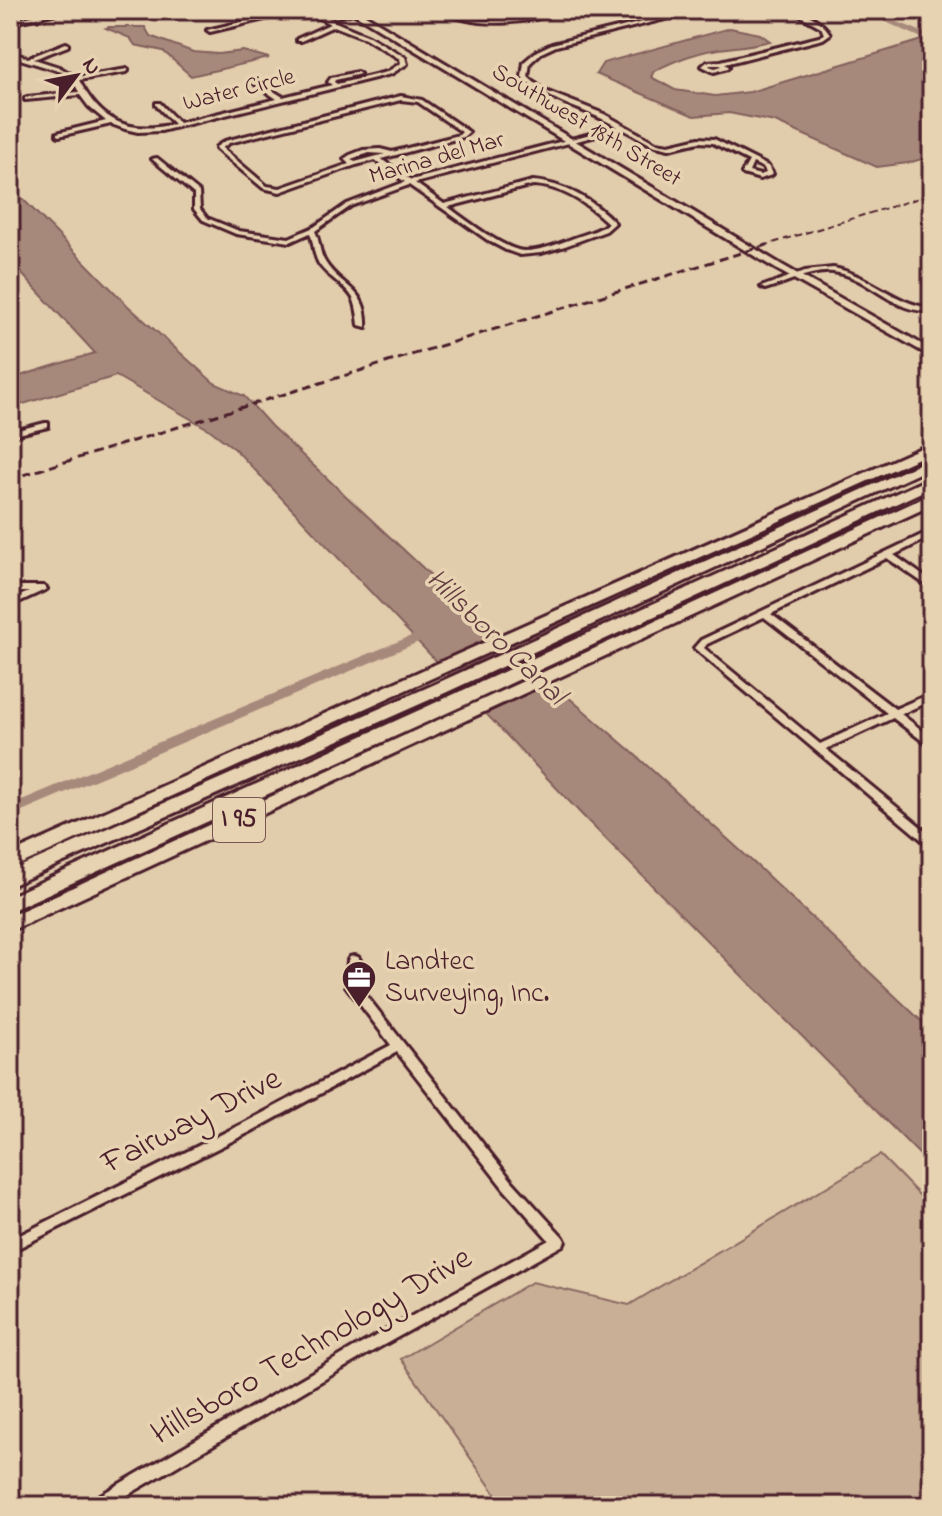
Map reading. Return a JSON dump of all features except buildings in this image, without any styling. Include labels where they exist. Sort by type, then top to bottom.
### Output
[{"type":"highway","points":[[10,879],[528,639],[932,447]]},
{"type":"highway","points":[[528,639],[932,462]]},
{"type":"highway","points":[[557,665],[932,481]]},
{"type":"highway","name":"I 95","points":[[10,924],[461,709],[932,499]]},
{"type":"highway","name":"I 95","points":[[10,862],[433,683]]},
{"type":"highway","points":[[10,904],[461,709]]},
{"type":"main road","name":"Southwest 18th Street","points":[[359,10],[577,139],[799,277],[932,354]]},
{"type":"street","points":[[17,20],[44,10]]},
{"type":"street","points":[[10,17],[67,10]]},
{"type":"street","points":[[119,16],[137,10]]},
{"type":"street","points":[[210,30],[300,10]]},
{"type":"street","points":[[308,10],[334,24]]},
{"type":"street","points":[[316,15],[338,10]]},
{"type":"street","points":[[323,19],[359,10]]},
{"type":"street","points":[[443,10],[467,19],[495,22],[563,10]]},
{"type":"street","points":[[698,10],[539,52],[527,62],[524,71],[527,80],[541,91],[591,110],[661,146],[709,140],[752,160]]},
{"type":"street","points":[[721,63],[821,38],[827,31],[793,10]]},
{"type":"street","points":[[299,40],[334,24]]},
{"type":"street","name":"Water Circle","points":[[111,122],[135,131],[178,125],[336,86],[331,82],[333,79],[373,70],[384,74],[403,66],[403,58],[367,37],[334,24]]},
{"type":"street","points":[[28,60],[66,45]]},
{"type":"street","points":[[10,54],[62,71],[75,79],[82,93],[111,122]]},
{"type":"street","points":[[75,79],[126,70]]},
{"type":"street","points":[[257,83],[282,99]]},
{"type":"street","points":[[27,99],[82,93]]},
{"type":"street","points":[[406,98],[420,101],[465,130],[461,136],[376,158],[292,189],[274,190],[265,187],[218,148],[227,142],[406,98]]},
{"type":"street","points":[[158,104],[178,125]]},
{"type":"street","points":[[59,134],[111,122]]},
{"type":"street","name":"Marina del Mar","points":[[155,159],[197,193],[197,209],[205,219],[238,233],[290,240],[312,231],[349,205],[411,182],[624,127]]},
{"type":"street","points":[[354,164],[347,159],[356,154],[377,149],[391,154]]},
{"type":"street","points":[[376,158],[444,206],[515,252],[548,247],[604,230],[612,223],[545,182],[444,206]]},
{"type":"street","points":[[312,231],[316,235],[318,257],[323,266],[356,294],[363,325]]},
{"type":"street","points":[[765,287],[820,271],[842,272],[905,306],[932,310]]},
{"type":"street","points":[[10,434],[45,425]]},
{"type":"street","points":[[932,533],[704,642],[699,648],[932,842]]},
{"type":"street","points":[[887,554],[932,586]]},
{"type":"street","points":[[10,589],[43,589],[10,603]]},
{"type":"street","points":[[764,613],[932,743]]},
{"type":"street","points":[[819,748],[932,696]]},
{"type":"street","points":[[354,960],[352,986],[399,1046]]},
{"type":"street","name":"Hillsboro Technology Drive","points":[[95,1506],[359,1352],[558,1241],[508,1185],[399,1046]]},
{"type":"street","name":"Fairway Drive","points":[[10,1246],[246,1128],[399,1046]]},
{"type":"shaded area","points":[[880,1155],[932,1208],[932,1506],[504,1506],[401,1359],[532,1282],[629,1305]]},
{"type":"water","points":[[145,27],[150,36],[193,52],[219,54],[243,51],[269,58],[191,76],[163,51],[135,45],[130,38],[106,28]]},
{"type":"water","points":[[730,28],[760,34],[770,41],[698,53],[654,71],[651,77],[675,90],[715,96],[750,92],[932,37],[932,156],[877,167],[775,122],[729,113],[694,116],[596,74],[603,63]]},
{"type":"water","name":"Hillsboro Canal","points":[[10,186],[128,306],[214,383],[244,396],[271,426],[482,623],[632,752],[932,1031],[932,1167],[586,819],[235,449],[210,430],[116,376],[10,408],[10,379],[95,353],[10,261]]},
{"type":"waterway","points":[[863,10],[929,38]]},
{"type":"waterway","points":[[10,811],[430,632]]},
{"type":"railway","points":[[763,246],[932,194]]},
{"type":"railway","points":[[10,479],[770,244]]},
{"type":"place","name":"Landtec Surveying, Inc.","points":[[359,1009]]}]
